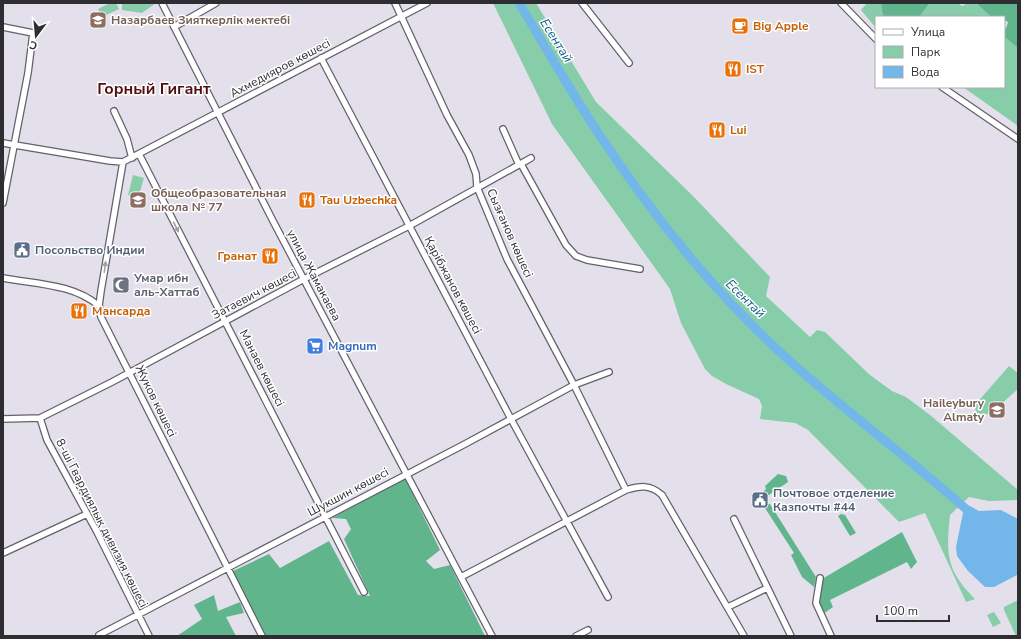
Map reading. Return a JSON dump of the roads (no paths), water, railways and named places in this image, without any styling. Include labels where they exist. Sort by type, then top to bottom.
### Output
[{"type":"street","name":"улица Жамакаева","points":[[162,3],[304,279],[492,636]]},
{"type":"street","points":[[174,27],[216,3]]},
{"type":"street","name":"Сызғанов көшесі","points":[[396,3],[401,17],[447,115],[469,155],[476,174],[477,187],[507,259],[574,385],[626,490]]},
{"type":"street","name":"Ахмедияров көшесі","points":[[123,162],[427,3]]},
{"type":"street","points":[[582,3],[629,63]]},
{"type":"street","points":[[840,3],[875,38]]},
{"type":"street","points":[[3,27],[33,33],[28,73],[3,202]]},
{"type":"street","name":"Қарібжанов көшесі","points":[[321,58],[409,226],[608,597]]},
{"type":"street","points":[[943,88],[1018,139]]},
{"type":"street","points":[[114,111],[127,139],[132,158]]},
{"type":"street","points":[[503,129],[520,164],[566,245],[576,256],[587,260],[640,269]]},
{"type":"street","points":[[3,143],[123,162]]},
{"type":"street","name":"Манаев көшесі","points":[[139,154],[227,322],[364,592]]},
{"type":"street","name":"Затаевич көшесі","points":[[3,418],[40,418],[130,373],[227,322],[304,279],[409,226],[531,158]]},
{"type":"street","name":"Жуков көшесі","points":[[123,162],[99,306],[101,317],[262,636]]},
{"type":"street","points":[[3,278],[76,292],[90,298],[99,306]]},
{"type":"street","name":"Шукшин көшесі","points":[[99,635],[138,616],[574,385],[609,372]]},
{"type":"street","name":"8-ші Гвардиялық дивизия көшесі","points":[[40,418],[47,440],[87,514],[149,636]]},
{"type":"street","points":[[461,577],[626,490],[642,486],[656,489],[662,495],[678,525],[744,636]]},
{"type":"street","points":[[3,553],[87,514]]},
{"type":"street","points":[[734,519],[791,636]]},
{"type":"street","points":[[820,578],[816,603],[831,636]]},
{"type":"street","points":[[728,607],[767,588]]},
{"type":"street","points":[[576,636],[588,630]]},
{"type":"water","points":[[970,506],[979,511],[1001,510],[1018,519],[1018,577],[1017,575],[994,587],[985,587],[968,571],[957,556],[956,547],[963,513]]},
{"type":"waterway","name":"Есентай","points":[[519,3],[597,131],[631,181],[667,229],[705,275],[773,346],[830,396],[976,518]]},
{"type":"place","name":"Назарбаев Зияткерлік мектебі","points":[[98,20]]},
{"type":"place","name":"Big Apple","points":[[740,26]]},
{"type":"place","name":"IST","points":[[733,69]]},
{"type":"place","name":"Lui","points":[[717,130]]},
{"type":"place","name":"Общеобразовательная школа № 77","points":[[138,200]]},
{"type":"place","name":"Tau Uzbechka","points":[[307,200]]},
{"type":"place","name":"Посольство Индии","points":[[22,250]]},
{"type":"place","name":"Гранат","points":[[270,256]]},
{"type":"place","name":"Умар ибн аль-Хаттаб","points":[[121,285]]},
{"type":"place","name":"Мансарда","points":[[79,311]]},
{"type":"place","name":"Magnum","points":[[315,346]]},
{"type":"place","name":"Haileybury Almaty","points":[[997,410]]},
{"type":"place","name":"Почтовое отделение Казпочты #44","points":[[760,500]]},
{"type":"district","name":"Горный Гигант","points":[[154,88]]}]
